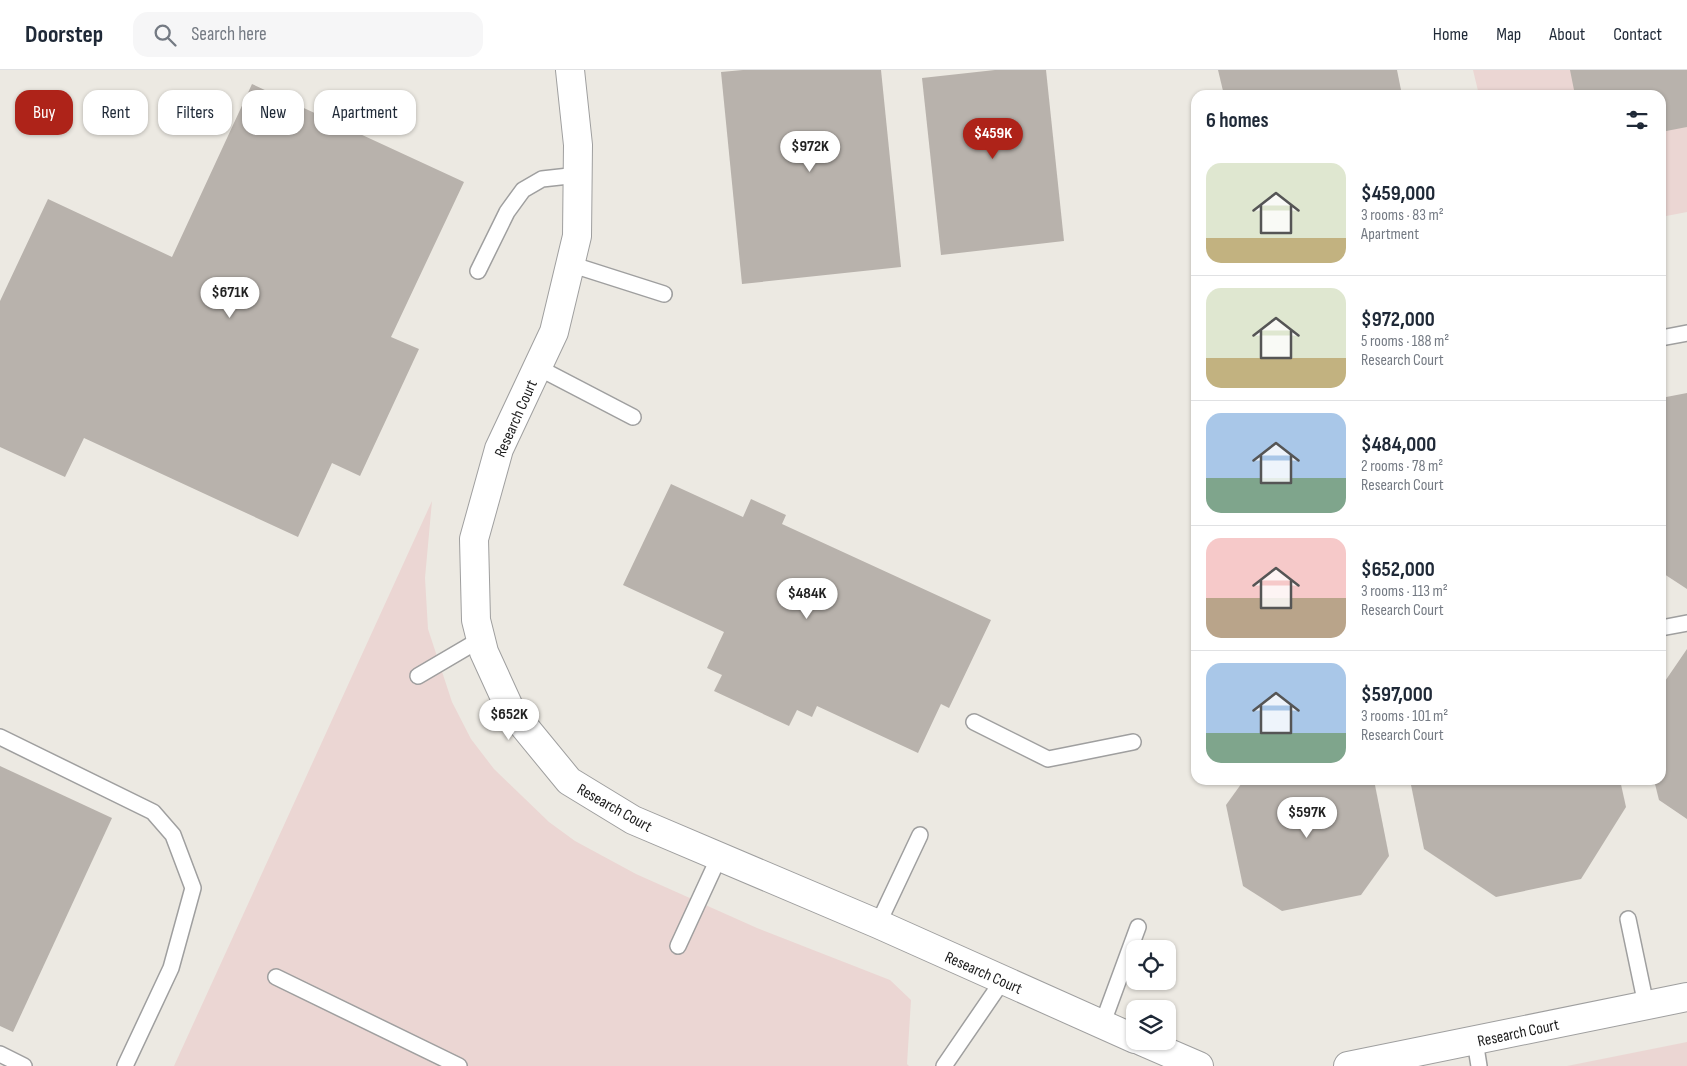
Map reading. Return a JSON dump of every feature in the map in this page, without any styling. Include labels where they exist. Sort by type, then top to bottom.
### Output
[{"type":"street","name":"Research Court","points":[[570,70],[578,145],[577,236],[554,332],[499,449],[474,540],[476,620],[484,652],[510,709],[569,781],[633,820],[878,924],[1126,1035]]},
{"type":"street","name":"Research Court","points":[[1348,1066],[1477,1054],[1646,1005],[1687,996]]},
{"type":"street","points":[[1162,1050],[1199,1066]]},
{"type":"lane","points":[[478,271],[507,212],[522,190],[542,179],[578,175]]},
{"type":"lane","points":[[570,264],[664,294]]},
{"type":"lane","points":[[1666,337],[1687,333]]},
{"type":"lane","points":[[537,367],[633,417]]},
{"type":"lane","points":[[1666,627],[1687,623]]},
{"type":"lane","points":[[418,676],[481,639]]},
{"type":"lane","points":[[974,722],[1048,758],[1133,742]]},
{"type":"lane","points":[[0,737],[152,812],[173,835],[190,879],[193,888],[171,968],[125,1066]]},
{"type":"lane","points":[[878,924],[920,835]]},
{"type":"lane","points":[[678,946],[719,857]]},
{"type":"lane","points":[[1628,919],[1646,1005]]},
{"type":"lane","points":[[1102,1025],[1138,927]]},
{"type":"lane","points":[[276,977],[459,1066]]},
{"type":"lane","points":[[944,1066],[1003,980]]},
{"type":"lane","points":[[0,1054],[24,1066]]},
{"type":"shaded area","points":[[1473,70],[1687,70],[1687,212],[1666,216],[1666,90],[1478,90]]},
{"type":"shaded area","points":[[432,501],[425,578],[428,629],[452,702],[471,739],[494,769],[549,822],[575,841],[636,874],[757,928],[890,980],[911,1000],[907,1064],[909,1066],[174,1066]]},
{"type":"shaded area","points":[[1687,1042],[1687,1066],[1567,1066]]},
{"type":"building","points":[[743,70],[881,70],[901,267],[742,284],[721,72]]},
{"type":"building","points":[[995,70],[1046,70],[1064,241],[941,255],[922,78]]},
{"type":"building","points":[[1218,70],[1397,70],[1401,90],[1223,90]]},
{"type":"building","points":[[1570,70],[1687,70],[1687,127],[1666,131],[1666,90],[1574,90]]},
{"type":"building","points":[[252,84],[265,90],[249,90]]},
{"type":"building","points":[[242,106],[242,135],[304,135],[304,108],[314,113],[314,135],[362,135],[464,182],[391,337],[419,349],[360,476],[332,463],[298,537],[84,438],[65,477],[0,447],[0,301],[48,199],[172,257],[228,135],[232,135],[232,127]]},
{"type":"building","points":[[1687,393],[1687,589],[1666,575],[1666,397]]},
{"type":"building","points":[[671,484],[743,517],[751,499],[786,515],[782,524],[991,620],[949,708],[941,704],[918,753],[817,706],[812,717],[797,710],[789,726],[714,691],[722,675],[707,668],[724,632],[623,585]]},
{"type":"building","points":[[1687,649],[1687,819],[1659,800],[1655,785],[1666,785],[1666,680]]},
{"type":"building","points":[[0,766],[112,818],[13,1032],[0,1026]]},
{"type":"building","points":[[1240,785],[1375,785],[1389,856],[1361,895],[1282,911],[1243,886],[1226,805]]},
{"type":"building","points":[[1411,785],[1621,785],[1626,807],[1581,879],[1496,897],[1424,849]]}]
